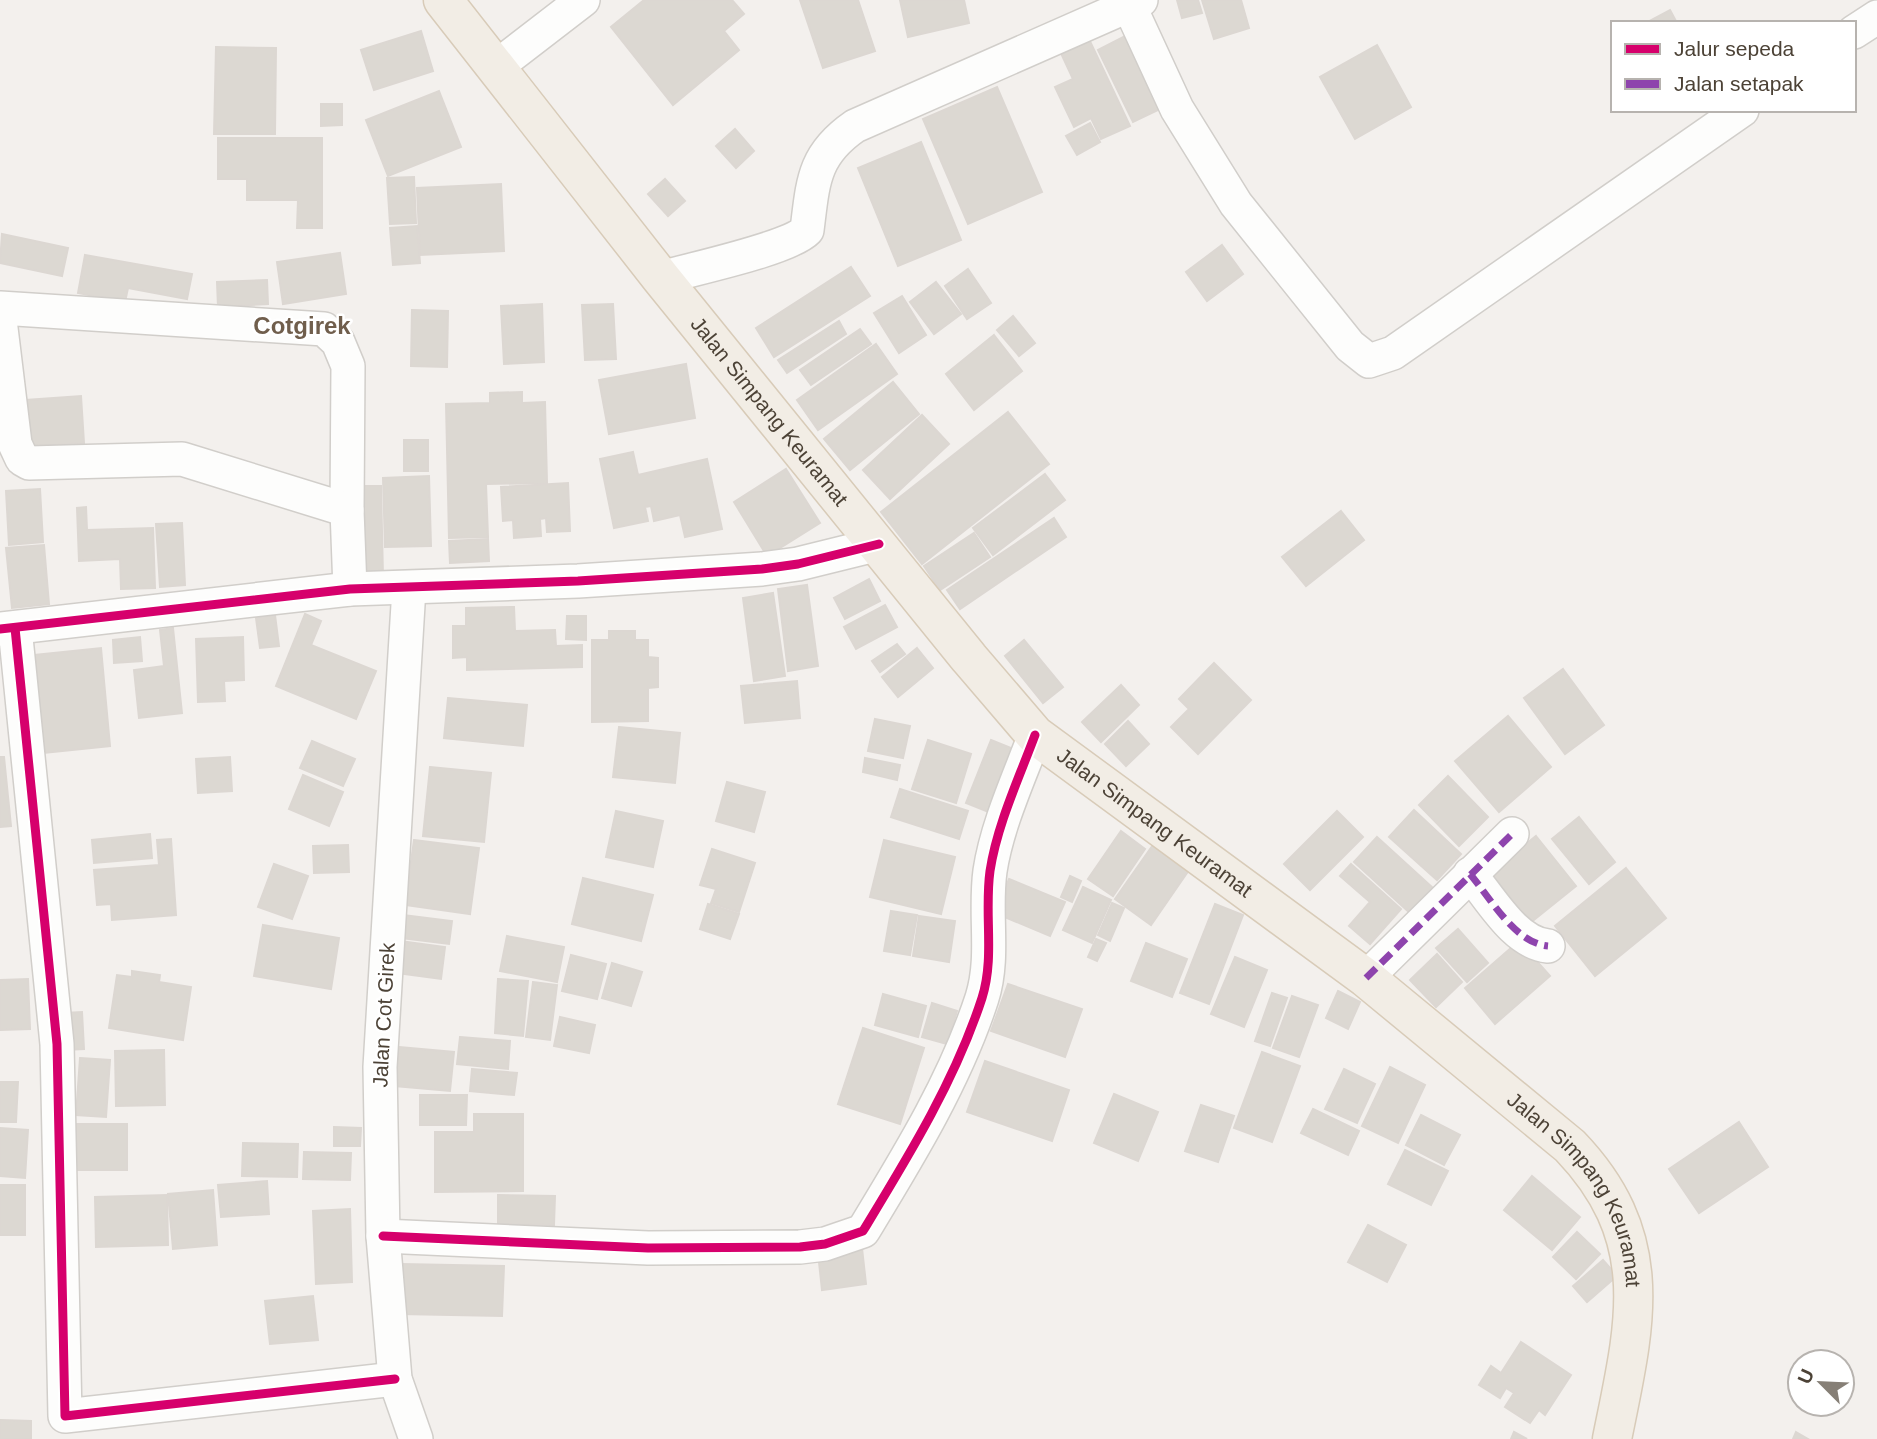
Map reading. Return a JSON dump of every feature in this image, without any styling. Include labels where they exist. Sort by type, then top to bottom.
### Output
[{"type":"main road","name":"Jalan Simpang Keuramat","points":[[443,0],[661,278],[969,658],[1035,735],[1366,978],[1570,1146],[1594,1171],[1626,1234],[1633,1302],[1633,1335],[1612,1439]]},
{"type":"street","points":[[496,67],[583,0]]},
{"type":"street","points":[[661,278],[772,247],[802,235],[807,230],[814,175],[822,158],[847,131],[1135,3],[1177,109],[1236,204],[1350,346],[1369,361],[1393,352],[1739,112]]},
{"type":"street","points":[[1856,31],[1877,17]]},
{"type":"street","points":[[0,308],[324,329],[338,342],[348,366],[347,510],[350,589]]},
{"type":"street","points":[[0,320],[15,444],[22,459],[29,463],[182,459],[347,510]]},
{"type":"street","points":[[395,1379],[63,1427],[57,1044],[8,628],[350,589],[762,569],[798,564],[879,544]]},
{"type":"street","name":"Jalan Cot Girek","points":[[409,588],[380,1067],[383,1236],[395,1379],[416,1439]]},
{"type":"street","points":[[383,1236],[648,1248],[786,1247],[825,1244],[863,1231],[939,1100],[982,998],[988,968],[991,868],[1009,805],[1035,735]]},
{"type":"street","points":[[1366,978],[1512,834]]},
{"type":"street","points":[[1470,874],[1522,935],[1534,945],[1548,946]]},
{"type":"building","points":[[644,0],[732,0],[744,14],[724,31],[739,50],[673,105],[611,27]]},
{"type":"building","points":[[800,0],[858,0],[875,51],[823,68]]},
{"type":"building","points":[[900,0],[964,0],[969,23],[908,37]]},
{"type":"building","points":[[1177,0],[1198,0],[1202,13],[1182,18]]},
{"type":"building","points":[[1202,0],[1241,0],[1249,28],[1214,39]]},
{"type":"building","points":[[1670,10],[1676,21],[1650,21]]},
{"type":"building","points":[[421,31],[433,71],[374,90],[361,50]]},
{"type":"building","points":[[1087,35],[1130,126],[1101,139],[1091,118],[1074,127],[1055,87],[1073,79],[1059,49]]},
{"type":"building","points":[[1125,36],[1160,109],[1133,122],[1098,50]]},
{"type":"building","points":[[1377,45],[1411,107],[1355,139],[1320,77]]},
{"type":"building","points":[[216,47],[276,48],[275,134],[214,134]]},
{"type":"building","points":[[997,87],[1042,192],[968,224],[923,119]]},
{"type":"building","points":[[439,91],[461,147],[388,176],[366,120]]},
{"type":"building","points":[[321,104],[342,104],[342,125],[321,126]]},
{"type":"building","points":[[1090,123],[1100,142],[1077,155],[1066,136]]},
{"type":"building","points":[[735,129],[754,151],[736,168],[716,146]]},
{"type":"building","points":[[218,138],[322,138],[322,228],[297,228],[298,200],[247,200],[247,179],[218,179]]},
{"type":"building","points":[[921,142],[961,240],[898,266],[858,168]]},
{"type":"building","points":[[414,177],[416,223],[390,224],[387,178]]},
{"type":"building","points":[[665,179],[685,201],[668,216],[648,194]]},
{"type":"building","points":[[501,184],[504,251],[420,255],[417,188]]},
{"type":"building","points":[[417,226],[420,263],[393,265],[390,228]]},
{"type":"building","points":[[2,234],[68,248],[62,276],[0,263]]},
{"type":"building","points":[[1222,245],[1243,274],[1207,301],[1186,272]]},
{"type":"building","points":[[340,253],[346,294],[283,304],[277,262]]},
{"type":"building","points":[[85,255],[192,274],[187,299],[128,288],[125,302],[78,293]]},
{"type":"building","points":[[851,267],[870,296],[774,357],[756,328]]},
{"type":"building","points":[[968,269],[991,303],[967,319],[945,286]]},
{"type":"building","points":[[267,280],[268,304],[218,307],[217,282]]},
{"type":"building","points":[[936,282],[961,314],[934,334],[910,302]]},
{"type":"building","points":[[902,296],[926,335],[899,353],[874,313]]},
{"type":"building","points":[[542,304],[544,362],[504,364],[501,306]]},
{"type":"building","points":[[613,304],[616,359],[585,360],[582,305]]},
{"type":"building","points":[[412,310],[448,311],[447,367],[411,366]]},
{"type":"building","points":[[1013,316],[1035,343],[1019,356],[997,330]]},
{"type":"building","points":[[839,321],[846,334],[787,373],[778,360]]},
{"type":"building","points":[[860,329],[871,344],[811,385],[800,370]]},
{"type":"building","points":[[994,335],[1022,371],[974,410],[946,374]]},
{"type":"building","points":[[876,344],[897,374],[818,430],[797,400]]},
{"type":"building","points":[[686,364],[695,418],[609,434],[599,380]]},
{"type":"building","points":[[893,382],[919,414],[850,470],[824,439]]},
{"type":"building","points":[[522,392],[522,403],[545,402],[547,483],[486,484],[488,537],[449,538],[446,404],[490,403],[490,393]]},
{"type":"building","points":[[81,396],[84,443],[29,447],[26,400]]},
{"type":"building","points":[[1008,412],[1049,464],[922,564],[881,512]]},
{"type":"building","points":[[922,415],[949,444],[890,499],[863,470]]},
{"type":"building","points":[[404,440],[428,440],[428,471],[404,471]]},
{"type":"building","points":[[633,452],[638,475],[707,459],[722,529],[685,537],[680,515],[654,521],[651,506],[645,507],[648,521],[614,528],[600,459]]},
{"type":"building","points":[[786,469],[820,523],[767,556],[734,502]]},
{"type":"building","points":[[1045,474],[1065,500],[993,555],[973,528]]},
{"type":"building","points":[[429,476],[431,546],[385,547],[383,478]]},
{"type":"building","points":[[568,483],[570,531],[547,532],[546,518],[540,519],[541,536],[514,538],[513,520],[503,521],[501,487]]},
{"type":"building","points":[[363,486],[381,486],[383,577],[363,577]]},
{"type":"building","points":[[40,489],[43,542],[9,545],[6,491]]},
{"type":"building","points":[[86,507],[87,530],[153,528],[155,588],[121,589],[120,559],[79,561],[77,508]]},
{"type":"building","points":[[1341,511],[1364,540],[1306,586],[1282,557]]},
{"type":"building","points":[[1054,518],[1066,537],[960,609],[947,590]]},
{"type":"building","points":[[182,523],[185,585],[160,587],[156,524]]},
{"type":"building","points":[[974,533],[990,557],[940,590],[924,566]]},
{"type":"building","points":[[488,539],[489,561],[450,563],[449,541]]},
{"type":"building","points":[[44,545],[49,604],[12,608],[6,548]]},
{"type":"building","points":[[869,579],[880,601],[845,619],[834,598]]},
{"type":"building","points":[[807,585],[818,666],[788,671],[778,589]]},
{"type":"building","points":[[773,593],[785,676],[754,681],[743,598]]},
{"type":"building","points":[[885,605],[897,627],[856,649],[844,627]]},
{"type":"building","points":[[514,607],[515,631],[555,630],[556,646],[582,645],[582,667],[467,670],[467,657],[453,658],[453,626],[466,626],[466,608]]},
{"type":"building","points":[[305,614],[321,621],[311,645],[376,671],[356,719],[276,686]]},
{"type":"building","points":[[275,615],[279,646],[260,648],[256,618]]},
{"type":"building","points":[[567,616],[586,616],[586,640],[566,639]]},
{"type":"building","points":[[173,628],[182,713],[139,718],[134,670],[164,666],[160,630]]},
{"type":"building","points":[[609,631],[635,631],[635,640],[648,640],[648,657],[658,658],[658,687],[648,688],[648,721],[592,722],[592,640],[609,640]]},
{"type":"building","points":[[140,637],[142,661],[114,663],[113,640]]},
{"type":"building","points":[[243,637],[244,680],[224,681],[225,701],[198,702],[196,639]]},
{"type":"building","points":[[1024,640],[1063,687],[1043,703],[1005,656]]},
{"type":"building","points":[[897,644],[905,654],[880,672],[872,661]]},
{"type":"building","points":[[101,648],[110,746],[44,753],[35,655]]},
{"type":"building","points":[[917,648],[933,668],[898,697],[882,677]]},
{"type":"building","points":[[1214,663],[1251,700],[1198,754],[1171,727],[1189,709],[1179,699]]},
{"type":"building","points":[[1563,669],[1604,725],[1565,754],[1524,698]]},
{"type":"building","points":[[797,681],[800,718],[745,723],[741,686]]},
{"type":"building","points":[[1121,685],[1139,705],[1101,742],[1082,722]]},
{"type":"building","points":[[448,698],[527,705],[523,746],[444,738]]},
{"type":"building","points":[[1508,716],[1551,767],[1499,812],[1455,761]]},
{"type":"building","points":[[875,719],[910,726],[903,758],[868,751]]},
{"type":"building","points":[[1128,721],[1149,744],[1126,766],[1105,744]]},
{"type":"building","points":[[619,727],[680,733],[675,783],[613,777]]},
{"type":"building","points":[[928,740],[971,754],[956,803],[912,789]]},
{"type":"building","points":[[991,740],[1016,750],[991,813],[966,803]]},
{"type":"building","points":[[312,741],[355,759],[343,786],[300,768]]},
{"type":"building","points":[[0,757],[4,757],[11,826],[0,827]]},
{"type":"building","points":[[230,757],[232,791],[198,793],[196,759]]},
{"type":"building","points":[[865,758],[900,765],[897,780],[863,772]]},
{"type":"building","points":[[430,767],[491,773],[484,842],[423,836]]},
{"type":"building","points":[[303,775],[343,792],[329,826],[289,809]]},
{"type":"building","points":[[1448,776],[1488,817],[1459,846],[1419,805]]},
{"type":"building","points":[[727,782],[765,792],[754,832],[716,821]]},
{"type":"building","points":[[900,789],[968,811],[959,839],[891,817]]},
{"type":"building","points":[[1414,810],[1461,854],[1437,880],[1389,837]]},
{"type":"building","points":[[616,811],[663,821],[653,867],[606,857]]},
{"type":"building","points":[[1337,811],[1363,837],[1310,890],[1284,864]]},
{"type":"building","points":[[1579,817],[1615,862],[1589,884],[1552,839]]},
{"type":"building","points":[[1121,831],[1145,849],[1113,896],[1088,879]]},
{"type":"building","points":[[150,834],[152,858],[94,863],[92,840]]},
{"type":"building","points":[[1536,836],[1576,886],[1525,927],[1485,877]]},
{"type":"building","points":[[1377,837],[1433,888],[1410,913],[1354,862]]},
{"type":"building","points":[[171,839],[176,915],[112,920],[111,904],[97,905],[94,870],[159,865],[157,840]]},
{"type":"building","points":[[414,840],[479,848],[470,914],[405,905]]},
{"type":"building","points":[[884,840],[955,857],[941,914],[870,897]]},
{"type":"building","points":[[348,845],[349,872],[314,873],[313,846]]},
{"type":"building","points":[[1153,845],[1189,870],[1151,925],[1115,899]]},
{"type":"building","points":[[712,849],[755,863],[739,912],[711,903],[716,889],[700,885]]},
{"type":"building","points":[[274,864],[308,876],[292,919],[258,907]]},
{"type":"building","points":[[1351,864],[1401,909],[1370,944],[1349,926],[1370,902],[1340,876]]},
{"type":"building","points":[[1626,868],[1666,918],[1595,976],[1555,926]]},
{"type":"building","points":[[1070,876],[1081,881],[1072,902],[1061,897]]},
{"type":"building","points":[[583,878],[653,895],[641,941],[572,924]]},
{"type":"building","points":[[1009,879],[1065,902],[1050,936],[995,913]]},
{"type":"building","points":[[1083,887],[1111,900],[1092,943],[1063,930]]},
{"type":"building","points":[[1112,903],[1124,908],[1110,941],[1098,935]]},
{"type":"building","points":[[708,904],[739,914],[730,939],[700,929]]},
{"type":"building","points":[[1215,904],[1243,915],[1209,1004],[1180,993]]},
{"type":"building","points":[[891,911],[917,915],[910,955],[884,951]]},
{"type":"building","points":[[403,915],[452,921],[449,944],[400,938]]},
{"type":"building","points":[[919,916],[955,921],[949,962],[913,956]]},
{"type":"building","points":[[263,925],[339,938],[331,989],[254,976]]},
{"type":"building","points":[[1458,929],[1488,963],[1467,982],[1436,948]]},
{"type":"building","points":[[507,936],[564,947],[557,982],[500,971]]},
{"type":"building","points":[[1096,939],[1106,943],[1097,961],[1088,957]]},
{"type":"building","points":[[400,941],[445,947],[441,979],[396,973]]},
{"type":"building","points":[[1519,941],[1550,976],[1495,1024],[1465,988]]},
{"type":"building","points":[[1146,943],[1187,959],[1172,997],[1131,981]]},
{"type":"building","points":[[1437,954],[1462,982],[1436,1007],[1410,980]]},
{"type":"building","points":[[571,955],[606,964],[597,999],[562,991]]},
{"type":"building","points":[[1235,957],[1267,970],[1244,1027],[1211,1014]]},
{"type":"building","points":[[612,963],[642,972],[631,1006],[602,998]]},
{"type":"building","points":[[132,971],[160,975],[159,982],[191,987],[183,1040],[109,1028],[117,975],[132,977]]},
{"type":"building","points":[[28,979],[30,1029],[0,1030],[0,980]]},
{"type":"building","points":[[498,979],[528,981],[523,1036],[495,1033]]},
{"type":"building","points":[[533,982],[557,985],[550,1040],[526,1037]]},
{"type":"building","points":[[1008,984],[1082,1009],[1065,1057],[991,1031]]},
{"type":"building","points":[[1338,991],[1360,1002],[1348,1029],[1326,1018]]},
{"type":"building","points":[[1272,993],[1287,998],[1270,1046],[1255,1041]]},
{"type":"building","points":[[883,994],[926,1006],[918,1037],[875,1025]]},
{"type":"building","points":[[1292,996],[1318,1005],[1299,1057],[1273,1048]]},
{"type":"building","points":[[932,1003],[957,1011],[947,1044],[922,1037]]},
{"type":"building","points":[[82,1012],[84,1049],[65,1050],[64,1013]]},
{"type":"building","points":[[560,1017],[595,1025],[589,1053],[554,1046]]},
{"type":"building","points":[[863,1028],[924,1048],[900,1124],[838,1104]]},
{"type":"building","points":[[460,1037],[510,1041],[508,1069],[457,1064]]},
{"type":"building","points":[[399,1047],[454,1052],[450,1091],[395,1086]]},
{"type":"building","points":[[164,1050],[165,1105],[116,1106],[115,1051]]},
{"type":"building","points":[[1262,1052],[1300,1066],[1272,1142],[1234,1128]]},
{"type":"building","points":[[80,1058],[110,1060],[106,1117],[76,1115]]},
{"type":"building","points":[[985,1061],[1069,1090],[1052,1141],[967,1112]]},
{"type":"building","points":[[1390,1067],[1425,1085],[1398,1143],[1362,1126]]},
{"type":"building","points":[[472,1069],[517,1073],[514,1095],[470,1091]]},
{"type":"building","points":[[1344,1069],[1375,1084],[1357,1123],[1325,1109]]},
{"type":"building","points":[[0,1082],[18,1082],[16,1122],[0,1122]]},
{"type":"building","points":[[1114,1094],[1158,1112],[1138,1161],[1094,1143]]},
{"type":"building","points":[[420,1095],[467,1095],[466,1125],[420,1125]]},
{"type":"building","points":[[1201,1105],[1234,1116],[1218,1162],[1185,1151]]},
{"type":"building","points":[[1313,1109],[1359,1131],[1348,1155],[1301,1133]]},
{"type":"building","points":[[474,1114],[523,1114],[523,1191],[435,1192],[435,1132],[474,1132]]},
{"type":"building","points":[[1421,1115],[1460,1135],[1444,1165],[1406,1145]]},
{"type":"building","points":[[1739,1122],[1768,1167],[1699,1213],[1669,1169]]},
{"type":"building","points":[[74,1124],[127,1124],[127,1170],[73,1170]]},
{"type":"building","points":[[334,1127],[361,1128],[360,1146],[334,1146]]},
{"type":"building","points":[[0,1128],[28,1130],[25,1178],[0,1176]]},
{"type":"building","points":[[243,1143],[298,1144],[297,1177],[242,1176]]},
{"type":"building","points":[[1405,1150],[1448,1171],[1431,1205],[1388,1184]]},
{"type":"building","points":[[304,1152],[351,1153],[350,1180],[303,1179]]},
{"type":"building","points":[[1532,1176],[1580,1217],[1552,1250],[1504,1210]]},
{"type":"building","points":[[267,1181],[269,1214],[221,1217],[218,1185]]},
{"type":"building","points":[[0,1185],[25,1185],[25,1235],[0,1235]]},
{"type":"building","points":[[213,1190],[217,1245],[173,1249],[168,1194]]},
{"type":"building","points":[[167,1195],[168,1245],[96,1247],[95,1197]]},
{"type":"building","points":[[498,1195],[555,1196],[554,1225],[498,1224]]},
{"type":"building","points":[[350,1209],[352,1282],[316,1284],[313,1211]]},
{"type":"building","points":[[1368,1225],[1406,1245],[1387,1282],[1348,1262]]},
{"type":"building","points":[[1577,1232],[1600,1254],[1576,1279],[1553,1257]]},
{"type":"building","points":[[862,1248],[866,1284],[822,1290],[818,1253]]},
{"type":"building","points":[[1603,1260],[1617,1276],[1587,1302],[1573,1286]]},
{"type":"building","points":[[401,1264],[504,1266],[502,1316],[400,1314]]},
{"type":"building","points":[[313,1296],[318,1340],[270,1344],[265,1301]]},
{"type":"building","points":[[1521,1342],[1571,1375],[1545,1415],[1539,1410],[1530,1423],[1505,1407],[1514,1393],[1506,1388],[1500,1398],[1479,1385],[1491,1366],[1501,1373]]},
{"type":"building","points":[[0,1420],[31,1421],[31,1439],[0,1439]]},
{"type":"building","points":[[1514,1432],[1527,1439],[1511,1439]]},
{"type":"building","points":[[1796,1432],[1808,1439],[1793,1439]]},
{"type":"marked path","points":[[1366,978],[1512,834]]},
{"type":"marked path","points":[[1470,874],[1514,928],[1536,943],[1548,946]]},
{"type":"cycle path","points":[[0,629],[350,589],[578,581],[762,569],[798,564],[879,544]]},
{"type":"cycle path","points":[[15,628],[57,1044],[65,1416],[395,1379]]},
{"type":"cycle path","points":[[383,1236],[648,1248],[800,1247],[825,1244],[863,1231],[944,1089],[982,998],[988,967],[988,887],[993,854],[1009,802],[1035,735]]},
{"type":"district","name":"Cotgirek","points":[[302,326]]}]
